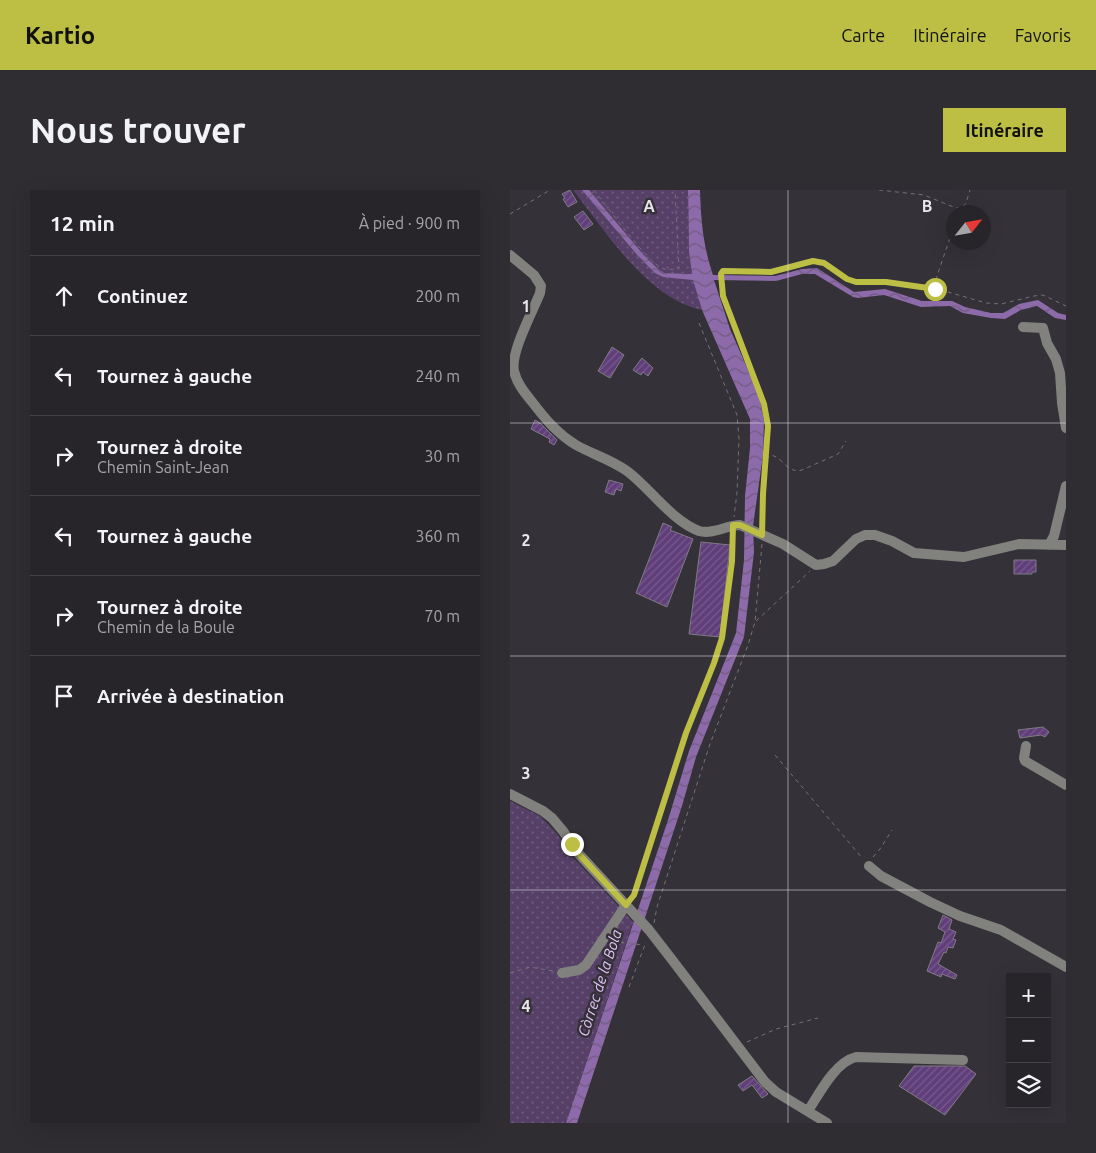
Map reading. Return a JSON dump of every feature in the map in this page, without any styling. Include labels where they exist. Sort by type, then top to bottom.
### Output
[{"type":"street","points":[[510,255],[534,275],[541,286],[540,293],[515,354],[514,368],[516,378],[523,390],[553,428],[576,445],[626,470],[680,520],[691,527],[702,532],[736,525],[783,544],[816,565],[833,561],[856,539],[865,535],[875,535],[892,541],[914,554],[964,557],[1020,544],[1066,545]]},
{"type":"street","points":[[1024,327],[1043,328],[1047,343],[1056,359],[1060,374],[1066,428]]},
{"type":"street","points":[[1049,545],[1054,536],[1066,486]]},
{"type":"street","points":[[1026,746],[1025,761],[1066,784]]},
{"type":"street","points":[[510,794],[543,811],[552,818],[577,852],[650,932],[700,994],[765,1082],[776,1092],[826,1123]]},
{"type":"street","points":[[869,866],[881,876],[930,902],[960,916],[1001,930],[1066,967]]},
{"type":"street","points":[[562,973],[579,970],[586,965],[627,906]]},
{"type":"street","points":[[808,1111],[828,1081],[842,1064],[849,1059],[856,1057],[963,1060]]},
{"type":"path","points":[[510,214],[550,190]]},
{"type":"path","points":[[594,190],[648,257],[663,269],[673,270],[679,268],[676,190]]},
{"type":"path","points":[[879,190],[924,194],[949,205]]},
{"type":"path","points":[[964,205],[970,190]]},
{"type":"path","points":[[935,289],[937,276],[946,250]]},
{"type":"path","points":[[629,987],[650,932],[710,744],[755,622],[759,534],[768,426],[764,404],[723,296],[721,274],[723,271],[771,272],[813,261],[824,263],[847,279],[856,282],[886,282],[935,289],[986,303],[1001,304],[1044,295],[1066,306]]},
{"type":"path","points":[[627,906],[634,895],[686,733],[722,638],[732,561],[736,525],[739,457],[737,415],[699,323]]},
{"type":"path","points":[[765,460],[771,455],[778,456],[790,470],[796,472],[838,454],[846,441]]},
{"type":"path","points":[[755,622],[816,565]]},
{"type":"path","points":[[775,755],[869,866]]},
{"type":"path","points":[[869,866],[872,857],[880,849],[892,830]]},
{"type":"path","points":[[604,940],[644,945]]},
{"type":"path","points":[[510,973],[530,967],[562,973]]},
{"type":"path","points":[[737,1046],[776,1030],[818,1018]]},
{"type":"shaded area","points":[[573,190],[582,190],[638,256],[663,277],[693,279],[702,310],[682,303],[646,278],[614,243]]},
{"type":"shaded area","points":[[589,190],[688,190],[689,252],[692,274],[664,273],[658,269],[640,251]]},
{"type":"shaded area","points":[[510,801],[540,816],[558,835],[572,856],[633,922],[566,1123],[510,1123]]},
{"type":"water","points":[[582,190],[589,190],[642,253],[664,273],[692,274],[689,252],[688,190],[700,190],[703,233],[713,275],[775,276],[802,269],[817,268],[854,292],[885,289],[922,301],[952,301],[965,307],[991,313],[1003,313],[1019,304],[1038,300],[1058,313],[1066,315],[1066,320],[1055,318],[1037,306],[1021,310],[1005,319],[963,313],[950,306],[921,307],[884,295],[858,298],[853,297],[815,274],[802,274],[776,281],[714,280],[730,329],[759,395],[764,421],[763,455],[753,526],[754,552],[744,637],[696,757],[682,806],[577,1123],[566,1123],[668,820],[689,751],[736,633],[744,560],[745,496],[750,448],[750,419],[702,310],[693,280],[663,277],[655,273],[638,256]]},
{"type":"building","points":[[570,190],[577,202],[568,207],[562,194]]},
{"type":"building","points":[[583,211],[593,224],[584,230],[574,217]]},
{"type":"building","points":[[612,347],[624,355],[610,378],[598,371]]},
{"type":"building","points":[[642,358],[653,368],[648,376],[643,372],[641,375],[633,370]]},
{"type":"building","points":[[535,420],[557,440],[554,445],[549,442],[550,439],[531,429]]},
{"type":"building","points":[[609,480],[623,484],[621,491],[616,489],[614,495],[605,492]]},
{"type":"building","points":[[663,523],[672,527],[670,530],[693,539],[667,607],[636,593]]},
{"type":"building","points":[[701,542],[730,545],[720,637],[689,634]]},
{"type":"building","points":[[1014,560],[1036,560],[1036,572],[1032,572],[1032,574],[1014,574]]},
{"type":"building","points":[[1043,727],[1049,732],[1045,737],[1041,735],[1020,738],[1018,730]]},
{"type":"building","points":[[943,915],[952,920],[949,929],[956,932],[953,939],[956,940],[953,948],[948,947],[946,953],[944,952],[938,964],[957,975],[955,979],[942,974],[941,977],[927,971],[938,942],[941,943],[945,932],[938,928]]},
{"type":"building","points":[[914,1066],[965,1066],[976,1074],[945,1115],[899,1086]]},
{"type":"building","points":[[752,1076],[768,1094],[762,1098],[752,1085],[743,1091],[738,1085]]},
{"type":"route","points":[[572,844],[577,852],[626,905],[634,895],[686,733],[722,638],[732,561],[733,525],[740,525],[762,535],[768,426],[764,404],[757,383],[723,296],[721,274],[723,271],[771,272],[813,261],[824,263],[851,281],[908,284],[935,289]]},
{"type":"water label","name":"Còrrec de la Bola","points":[[600,983]]}]
